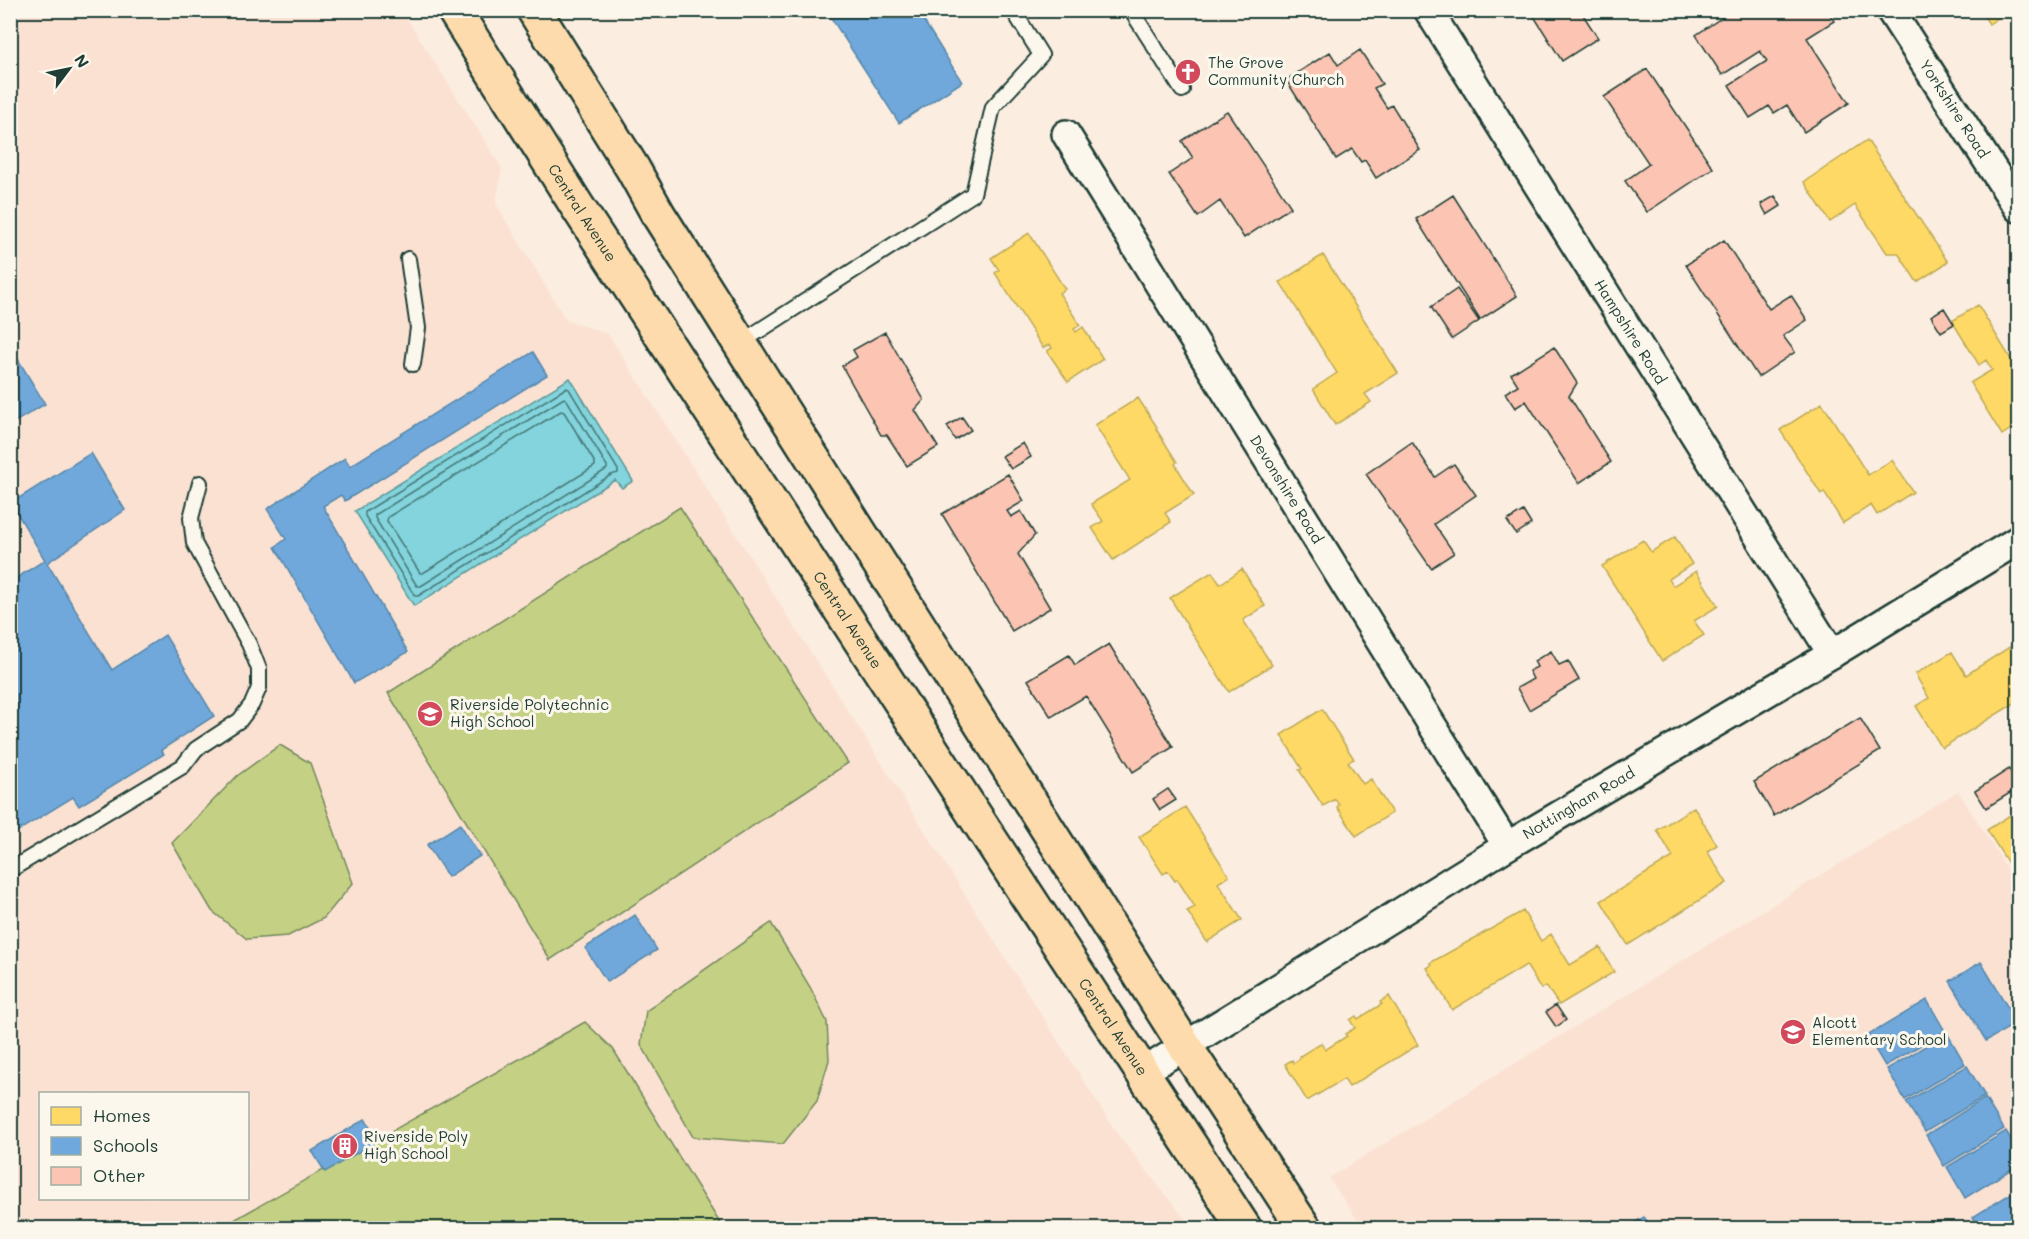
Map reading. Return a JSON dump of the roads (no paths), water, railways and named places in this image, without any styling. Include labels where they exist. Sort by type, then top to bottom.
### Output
[{"type":"main road","name":"Central Avenue","points":[[454,10],[577,206],[1244,1228]]},
{"type":"main road","points":[[534,10],[633,169],[658,214],[1185,1046],[1304,1228]]},
{"type":"street","name":"Hampshire Road","points":[[1428,10],[1832,654]]},
{"type":"street","name":"Yorkshire Road","points":[[1890,10],[2019,208]]},
{"type":"street","name":"Devonshire Road","points":[[1066,134],[1507,846]]},
{"type":"street","name":"Nottingham Road","points":[[1143,1072],[1507,846],[1832,654],[2019,540]]},
{"type":"lane","points":[[740,343],[973,194],[993,107],[1041,55],[1013,10]]},
{"type":"lane","points":[[1131,10],[1182,90]]},
{"type":"lane","points":[[408,259],[418,328],[413,364]]},
{"type":"lane","points":[[10,870],[183,766],[196,749],[240,720],[252,704],[259,688],[259,669],[249,644],[194,543],[191,518],[200,483]]},
{"type":"water","points":[[570,378],[633,481],[622,488],[615,480],[414,606],[355,511]]},
{"type":"place","name":"The Grove Community Church","points":[[1188,72]]},
{"type":"place","name":"Riverside Polytechnic High School","points":[[430,714]]},
{"type":"place","name":"Alcott Elementary School","points":[[1793,1032]]},
{"type":"place","name":"Riverside Poly High School","points":[[345,1146]]}]
